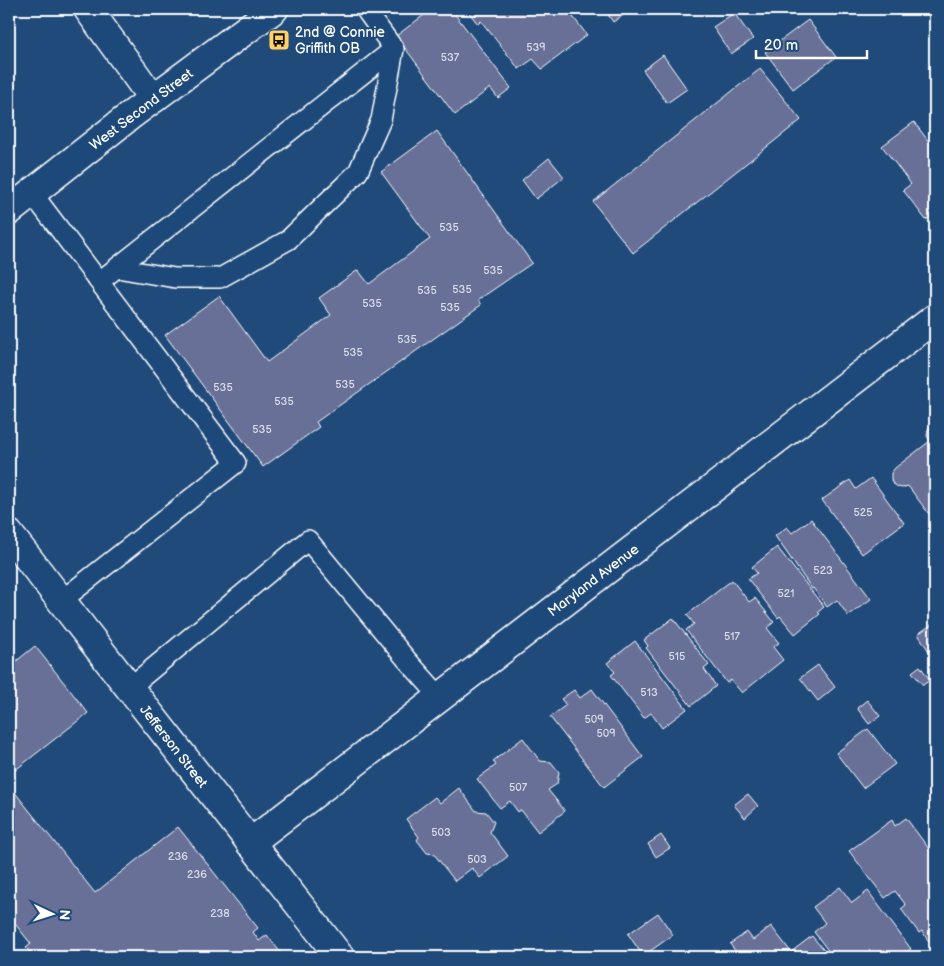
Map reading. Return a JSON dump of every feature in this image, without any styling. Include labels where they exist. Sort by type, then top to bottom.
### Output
[{"type":"street","points":[[88,9],[153,98]]},
{"type":"street","name":"West Second Street","points":[[9,211],[153,98],[274,9]]},
{"type":"street","name":"Maryland Avenue","points":[[250,843],[935,318]]},
{"type":"street","name":"Jefferson Street","points":[[9,534],[340,957]]},
{"type":"lane","points":[[118,268],[175,278],[220,278],[288,240],[358,172],[380,120],[394,49],[365,9]]},
{"type":"lane","points":[[100,282],[394,49]]},
{"type":"lane","points":[[32,193],[236,463],[61,601]]},
{"type":"lane","points":[[129,688],[308,540],[440,697]]},
{"type":"building","points":[[432,9],[451,9],[511,88],[498,98],[490,88],[455,115],[396,36]]},
{"type":"building","points":[[466,9],[567,9],[587,35],[542,69],[533,59],[519,69],[481,21],[478,24]]},
{"type":"building","points":[[604,9],[632,9],[613,22]]},
{"type":"building","points":[[734,13],[753,39],[731,54],[713,27]]},
{"type":"building","points":[[808,20],[836,57],[793,89],[765,52]]},
{"type":"building","points":[[663,55],[687,89],[667,103],[643,70]]},
{"type":"building","points":[[760,69],[801,120],[633,253],[593,202]]},
{"type":"building","points":[[914,122],[932,146],[935,143],[935,212],[926,220],[903,190],[911,184],[882,146]]},
{"type":"building","points":[[437,131],[532,263],[478,300],[481,305],[316,422],[319,427],[263,467],[165,335],[219,296],[267,362],[331,315],[319,298],[358,270],[369,284],[430,239],[381,172]]},
{"type":"building","points":[[549,158],[564,177],[536,199],[522,180]]},
{"type":"building","points":[[935,421],[935,522],[908,486],[902,488],[892,483],[891,473],[930,441],[927,436],[928,429]]},
{"type":"building","points":[[871,478],[904,523],[862,554],[822,500],[850,480],[856,489]]},
{"type":"building","points":[[811,519],[871,599],[848,616],[837,600],[827,607],[775,536],[787,527],[792,533]]},
{"type":"building","points":[[777,547],[824,607],[818,612],[820,614],[795,634],[780,616],[778,618],[748,579],[757,573],[752,567]]},
{"type":"building","points":[[732,580],[749,602],[755,598],[774,622],[767,628],[779,643],[773,647],[783,660],[742,693],[731,680],[727,683],[686,630],[694,624],[687,615]]},
{"type":"building","points":[[673,618],[709,665],[704,669],[716,686],[691,706],[646,648],[648,646],[644,640]]},
{"type":"building","points":[[935,622],[935,661],[918,634]]},
{"type":"building","points":[[635,641],[687,709],[662,728],[651,713],[644,718],[611,675],[615,672],[607,663]]},
{"type":"building","points":[[35,646],[88,713],[9,775],[9,667]]},
{"type":"building","points":[[818,665],[835,687],[818,701],[800,678]]},
{"type":"building","points":[[920,666],[930,680],[923,685],[912,672]]},
{"type":"building","points":[[592,689],[643,757],[604,787],[550,717],[566,705],[561,699],[574,690],[580,698]]},
{"type":"building","points":[[867,700],[880,716],[869,724],[857,708]]},
{"type":"building","points":[[868,729],[895,764],[863,788],[836,753]]},
{"type":"building","points":[[523,738],[540,761],[551,762],[559,772],[557,784],[548,790],[565,811],[538,832],[521,810],[518,812],[510,801],[500,808],[477,779],[496,765],[493,761]]},
{"type":"building","points":[[9,785],[95,893],[178,827],[258,928],[253,932],[259,941],[267,935],[284,957],[26,957],[31,953],[26,948],[31,944],[9,916]]},
{"type":"building","points":[[459,788],[476,811],[486,812],[494,822],[490,832],[508,856],[480,878],[472,868],[455,881],[434,854],[427,853],[417,840],[419,837],[406,819],[435,797],[440,803]]},
{"type":"building","points":[[748,794],[758,806],[745,818],[734,805]]},
{"type":"building","points":[[906,818],[929,849],[932,845],[935,849],[935,938],[929,942],[922,931],[919,933],[901,909],[906,905],[895,891],[885,898],[849,851],[892,820],[895,826]]},
{"type":"building","points":[[661,835],[670,848],[656,857],[648,844]]},
{"type":"building","points":[[840,887],[852,903],[868,891],[911,949],[900,957],[833,957],[814,932],[825,923],[813,907]]},
{"type":"building","points":[[658,913],[673,935],[643,956],[628,934]]},
{"type":"building","points":[[771,926],[791,952],[812,936],[827,954],[824,957],[740,957],[730,944],[747,932],[753,940]]},
{"type":"place","name":"2nd @ Connie Griffith OB","points":[[279,40]]}]
